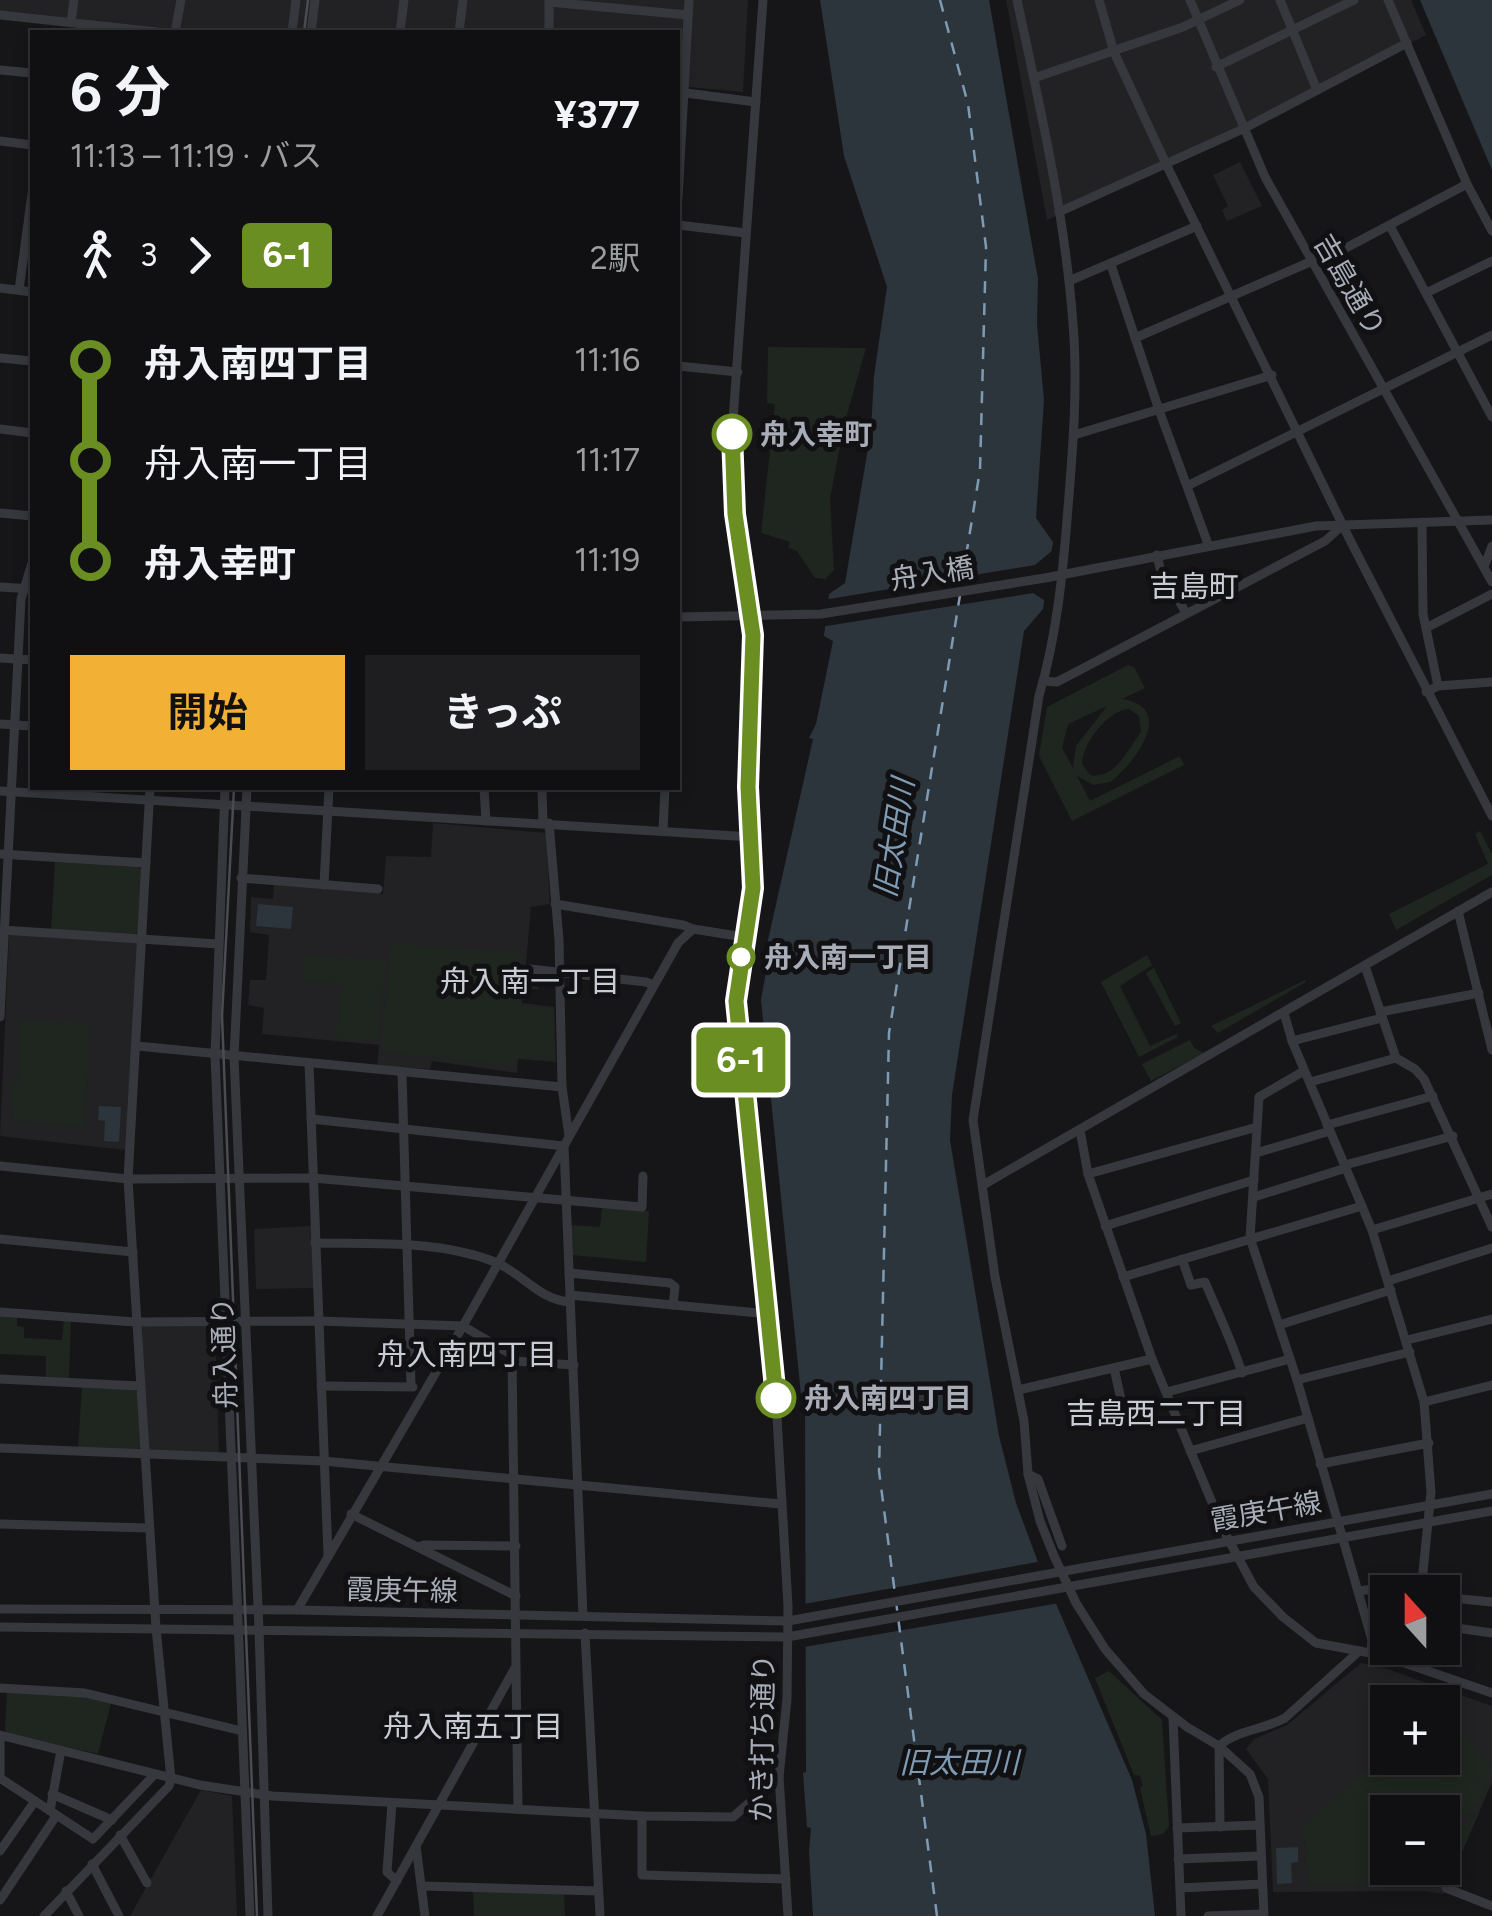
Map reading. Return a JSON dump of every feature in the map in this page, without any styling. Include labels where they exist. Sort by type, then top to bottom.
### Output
[{"type":"street","points":[[71,22],[74,0]]},
{"type":"street","points":[[175,30],[181,0]]},
{"type":"street","points":[[292,30],[296,0]]},
{"type":"street","points":[[312,30],[315,0]]},
{"type":"street","points":[[400,30],[404,0]]},
{"type":"street","points":[[459,30],[463,0]]},
{"type":"street","points":[[689,0],[681,93],[756,102]]},
{"type":"street","name":"かき打ち通り","points":[[763,0],[732,434],[732,476],[750,616],[753,687],[748,787],[753,888],[736,1001],[768,1314],[788,1621],[787,1698],[779,1777],[788,1916]]},
{"type":"street","points":[[1017,0],[1069,281],[1074,326],[1074,434],[1052,653],[1043,681],[972,1120],[995,1276],[1018,1390],[1028,1474],[1040,1522],[1061,1572],[1090,1626],[1123,1673],[1173,1717],[1218,1746],[1255,1782],[1260,1797],[1264,1915],[1208,1916]]},
{"type":"street","points":[[1099,0],[1114,52],[1166,164],[1426,692],[1492,816]]},
{"type":"street","name":"吉島通り","points":[[1190,0],[1243,129],[1310,262],[1492,582]]},
{"type":"street","points":[[1034,78],[1198,21],[1240,0]]},
{"type":"street","points":[[1280,0],[1318,90]]},
{"type":"street","points":[[1216,67],[1354,0]]},
{"type":"street","points":[[1388,0],[1467,184],[1492,231]]},
{"type":"street","points":[[549,30],[549,1],[688,15]]},
{"type":"street","points":[[0,15],[139,30]]},
{"type":"street","points":[[1059,212],[1243,129],[1408,42]]},
{"type":"street","points":[[0,70],[30,74]]},
{"type":"street","points":[[0,141],[30,145]]},
{"type":"street","points":[[1136,338],[1327,258],[1467,184]]},
{"type":"street","points":[[19,290],[30,209]]},
{"type":"street","points":[[680,224],[746,233]]},
{"type":"street","points":[[1069,281],[1197,226]]},
{"type":"street","points":[[1390,226],[1491,414]]},
{"type":"street","points":[[1426,294],[1492,261]]},
{"type":"street","points":[[1111,264],[1208,544]]},
{"type":"street","points":[[0,288],[30,292]]},
{"type":"street","points":[[1189,485],[1492,335]]},
{"type":"street","points":[[0,358],[30,361]]},
{"type":"street","points":[[680,366],[738,372]]},
{"type":"street","points":[[1074,434],[1272,375]]},
{"type":"street","points":[[0,429],[30,433]]},
{"type":"street","points":[[0,513],[30,516]]},
{"type":"street","name":"舟入橋","points":[[680,616],[821,614],[1062,574],[1295,529],[1492,520]]},
{"type":"street","points":[[1422,522],[1422,606],[1438,686]]},
{"type":"street","points":[[1043,681],[1057,682],[1325,541],[1343,525]]},
{"type":"street","points":[[1295,529],[1304,552]]},
{"type":"street","points":[[1484,567],[1492,546]]},
{"type":"street","points":[[1157,555],[1160,568],[1186,612]]},
{"type":"street","points":[[0,587],[28,589],[6,792],[0,1018]]},
{"type":"street","points":[[1426,628],[1492,594]]},
{"type":"street","points":[[0,658],[30,660]]},
{"type":"street","points":[[1426,692],[1438,686],[1492,682]]},
{"type":"street","points":[[0,724],[30,726]]},
{"type":"street","points":[[1479,790],[1492,784]]},
{"type":"street","points":[[44,1916],[169,1786],[171,1778],[156,1628],[128,1180],[150,790]]},
{"type":"street","name":"舟入通り","points":[[224,790],[215,1055],[250,1916]]},
{"type":"street","name":"舟入通り","points":[[247,790],[234,1057],[268,1916]]},
{"type":"street","points":[[324,884],[329,790]]},
{"type":"street","points":[[484,790],[486,821]]},
{"type":"street","points":[[542,790],[556,904],[583,1616]]},
{"type":"street","points":[[662,830],[665,790]]},
{"type":"street","points":[[6,792],[752,837]]},
{"type":"street","points":[[5,854],[146,864]]},
{"type":"street","points":[[241,878],[378,889]]},
{"type":"street","points":[[983,1185],[1492,892]]},
{"type":"street","points":[[556,904],[744,937]]},
{"type":"street","points":[[1458,911],[1492,1050]]},
{"type":"street","points":[[297,1610],[463,1326],[678,943],[693,929]]},
{"type":"street","points":[[3,931],[218,944]]},
{"type":"street","points":[[1365,966],[1396,1058],[1415,1069],[1434,1096],[1492,1227]]},
{"type":"street","points":[[530,969],[654,985]]},
{"type":"street","points":[[1292,1042],[1381,1015],[1479,993]]},
{"type":"street","points":[[1284,1012],[1292,1042],[1372,1230],[1424,1402],[1430,1504],[1423,1575]]},
{"type":"street","points":[[137,1046],[562,1088]]},
{"type":"street","points":[[1310,1082],[1396,1058]]},
{"type":"street","points":[[309,1063],[328,1554]]},
{"type":"street","points":[[1304,1071],[1259,1097],[1250,1238],[1297,1380],[1370,1632]]},
{"type":"street","points":[[402,1074],[411,1386]]},
{"type":"street","points":[[1256,1153],[1434,1096]]},
{"type":"street","points":[[311,1119],[566,1141]]},
{"type":"street","points":[[1088,1174],[1258,1127]]},
{"type":"street","points":[[1080,1130],[1088,1174],[1152,1359],[1236,1556],[1254,1587],[1283,1618],[1316,1643],[1357,1653],[1370,1652]]},
{"type":"street","points":[[1254,1196],[1453,1136]]},
{"type":"street","points":[[0,1166],[128,1180],[313,1178],[642,1207],[643,1176]]},
{"type":"street","points":[[1105,1226],[1254,1180]]},
{"type":"street","points":[[1372,1230],[1492,1194]]},
{"type":"street","points":[[1123,1278],[1362,1206]]},
{"type":"street","points":[[0,1239],[133,1252]]},
{"type":"street","points":[[315,1242],[449,1250],[497,1263],[553,1300],[768,1314]]},
{"type":"street","points":[[1279,1326],[1492,1248]]},
{"type":"street","points":[[1182,1259],[1191,1285],[1205,1282],[1231,1337],[1242,1372]]},
{"type":"street","points":[[569,1273],[670,1282],[674,1287],[674,1305]]},
{"type":"street","points":[[0,1312],[135,1322],[318,1321],[463,1326],[512,1355],[518,1810]]},
{"type":"street","points":[[1297,1380],[1492,1318]]},
{"type":"street","points":[[1166,1392],[1290,1358]]},
{"type":"street","points":[[1018,1390],[1152,1359]]},
{"type":"street","points":[[514,1361],[574,1365]]},
{"type":"street","points":[[1114,1368],[1124,1413]]},
{"type":"street","points":[[0,1379],[139,1386]]},
{"type":"street","points":[[1424,1402],[1492,1385]]},
{"type":"street","points":[[321,1386],[411,1386],[423,1392]]},
{"type":"street","points":[[1190,1451],[1308,1418]]},
{"type":"street","points":[[1320,1464],[1429,1443]]},
{"type":"street","points":[[0,1448],[322,1462],[781,1504]]},
{"type":"street","points":[[1028,1474],[1038,1479],[1062,1546]]},
{"type":"street","name":"霞庚午線","points":[[0,1609],[297,1610],[788,1621],[1492,1494]]},
{"type":"street","points":[[0,1626],[787,1637],[1492,1511]]},
{"type":"street","points":[[351,1514],[516,1596]]},
{"type":"street","points":[[0,1524],[149,1528]]},
{"type":"street","points":[[418,1548],[424,1544],[516,1546]]},
{"type":"street","points":[[1360,1591],[1370,1589]]},
{"type":"street","points":[[1460,1599],[1492,1602]]},
{"type":"street","points":[[1460,1629],[1492,1633]]},
{"type":"street","points":[[585,1634],[600,1916]]},
{"type":"street","points":[[1218,1746],[1230,1736],[1284,1718],[1357,1653]]},
{"type":"street","points":[[1416,1665],[1492,1694]]},
{"type":"street","points":[[377,1916],[516,1666]]},
{"type":"street","points":[[0,1688],[85,1693],[242,1731]]},
{"type":"street","points":[[488,1716],[517,1718]]},
{"type":"street","points":[[1173,1717],[1181,1916]]},
{"type":"street","points":[[154,1774],[92,1840],[0,1779],[0,1736],[171,1778],[262,1794],[392,1804],[642,1816],[734,1816],[779,1777]]},
{"type":"street","points":[[1218,1746],[1220,1827]]},
{"type":"street","points":[[0,1900],[53,1813],[52,1794],[61,1750]]},
{"type":"street","points":[[52,1794],[112,1820]]},
{"type":"street","points":[[0,1851],[35,1801]]},
{"type":"street","points":[[392,1804],[387,1872],[397,1881]]},
{"type":"street","points":[[642,1816],[642,1875],[786,1879]]},
{"type":"street","points":[[1177,1828],[1260,1825]]},
{"type":"street","points":[[120,1836],[147,1883]]},
{"type":"street","points":[[416,1846],[425,1916]]},
{"type":"street","points":[[1178,1860],[1260,1856]]},
{"type":"street","points":[[92,1864],[120,1916]]},
{"type":"street","points":[[1180,1888],[1262,1884]]},
{"type":"street","points":[[422,1886],[598,1891]]},
{"type":"street","points":[[1446,1888],[1492,1906]]},
{"type":"street","points":[[66,1891],[79,1916]]},
{"type":"shaded area","points":[[0,0],[748,0],[743,92],[680,86],[680,30],[146,30],[0,15]]},
{"type":"shaded area","points":[[1006,0],[1411,0],[1426,35],[1243,129],[1047,220]]},
{"type":"shaded area","points":[[1240,162],[1262,206],[1227,221],[1222,210],[1228,206],[1213,175]]},
{"type":"shaded area","points":[[768,347],[866,348],[844,425],[830,499],[834,570],[825,579],[815,578],[797,551],[788,548],[790,542],[761,533],[775,404],[767,403]]},
{"type":"shaded area","points":[[1128,665],[1134,667],[1145,688],[1122,699],[1138,704],[1147,713],[1146,737],[1130,763],[1110,782],[1094,785],[1077,776],[1090,801],[1180,756],[1184,765],[1072,821],[1039,756],[1047,707]],"holes":[[[1107,706],[1076,746],[1073,768],[1062,748],[1068,724]],[[1129,709],[1139,716],[1141,732],[1114,768],[1090,775],[1082,764],[1091,738],[1113,715]]]},
{"type":"shaded area","points":[[433,823],[546,833],[550,904],[531,907],[525,975],[539,977],[538,989],[524,989],[522,1003],[554,1007],[556,1062],[518,1059],[517,1073],[432,1061],[430,1069],[399,1067],[395,1071],[377,1068],[379,1045],[262,1034],[264,1008],[248,1005],[250,980],[266,980],[269,935],[250,932],[251,897],[273,899],[274,885],[383,894],[386,856],[431,857]]},
{"type":"shaded area","points":[[1480,831],[1492,854],[1492,875],[1396,930],[1389,914],[1488,864],[1475,834]]},
{"type":"shaded area","points":[[55,861],[138,866],[142,871],[138,931],[134,935],[51,931]]},
{"type":"shaded area","points":[[12,934],[138,944],[126,1150],[0,1136]]},
{"type":"shaded area","points":[[390,943],[522,953],[519,1005],[553,1009],[555,1060],[515,1058],[514,1066],[381,1052]]},
{"type":"shaded area","points":[[304,955],[386,960],[378,1041],[336,1039],[340,991],[345,991],[345,984],[302,981]]},
{"type":"shaded area","points":[[1147,955],[1152,965],[1120,986],[1150,1046],[1176,1034],[1178,1037],[1139,1057],[1101,982]]},
{"type":"shaded area","points":[[1154,968],[1181,1023],[1175,1026],[1146,973]]},
{"type":"shaded area","points":[[1305,980],[1218,1033],[1211,1026]]},
{"type":"shaded area","points":[[20,1019],[90,1023],[84,1127],[13,1121],[10,1085],[18,1079]]},
{"type":"shaded area","points":[[1190,1040],[1194,1048],[1204,1053],[1151,1081],[1142,1064]]},
{"type":"shaded area","points":[[602,1207],[649,1211],[646,1262],[572,1255],[570,1225],[600,1227]]},
{"type":"shaded area","points":[[312,1226],[314,1288],[256,1289],[254,1229]]},
{"type":"shaded area","points":[[0,1316],[17,1316],[17,1326],[24,1327],[24,1338],[62,1340],[64,1319],[71,1320],[69,1379],[46,1378],[46,1356],[0,1354]]},
{"type":"shaded area","points":[[142,1325],[215,1326],[219,1454],[147,1449]]},
{"type":"shaded area","points":[[82,1386],[132,1388],[137,1392],[141,1447],[78,1448]]},
{"type":"shaded area","points":[[1361,1663],[1379,1666],[1433,1685],[1370,1685],[1370,1775],[1460,1775],[1460,1695],[1492,1706],[1492,1782],[1460,1857],[1460,1795],[1370,1795],[1370,1885],[1448,1885],[1444,1894],[1273,1892],[1268,1779],[1246,1749],[1254,1739],[1287,1725]]},
{"type":"shaded area","points":[[1109,1671],[1162,1720],[1169,1827],[1163,1834],[1151,1836],[1140,1776],[1134,1775],[1095,1678]]},
{"type":"shaded area","points":[[7,1693],[78,1693],[111,1703],[98,1754],[8,1734]]},
{"type":"shaded area","points":[[1460,1730],[1492,1768],[1479,1803],[1460,1820],[1460,1795],[1370,1795],[1370,1883],[1307,1885],[1304,1824],[1370,1768],[1370,1775],[1460,1775]]},
{"type":"shaded area","points":[[201,1790],[232,1796],[237,1916],[130,1916]]},
{"type":"shaded area","points":[[1480,1810],[1460,1857],[1460,1829]]},
{"type":"shaded area","points":[[473,1891],[564,1893],[565,1916],[474,1916]]},
{"type":"water","name":"旧太田川","points":[[820,0],[989,0],[1038,279],[1037,324],[1044,400],[1036,518],[1053,542],[1043,609],[1024,631],[952,1095],[950,1140],[999,1436],[1016,1503],[1132,1780],[1146,1834],[1155,1916],[813,1916],[811,1828],[807,1827],[803,1773],[805,1396],[801,1395],[761,1000],[770,950],[766,949],[833,641],[824,636],[829,594],[845,583],[871,431],[874,376],[887,287],[844,156]]},
{"type":"water","points":[[1420,0],[1492,0],[1492,170]]},
{"type":"water","points":[[258,904],[293,907],[291,929],[256,926]]},
{"type":"water","points":[[99,1106],[121,1107],[119,1142],[104,1141],[105,1121],[98,1120]]},
{"type":"water","points":[[1298,1847],[1298,1862],[1291,1863],[1292,1883],[1277,1884],[1276,1848]]},
{"type":"pier","points":[[1053,550],[1047,602],[1033,593],[820,627],[823,600],[1035,565]]},
{"type":"pier","points":[[1043,1561],[1060,1603],[804,1647],[804,1604]]},
{"type":"ferry route","points":[[940,0],[968,104],[986,247],[980,470],[961,587]]},
{"type":"ferry route","points":[[937,1916],[879,1471],[889,1033],[960,595]]},
{"type":"tram line","points":[[304,30],[308,0]]},
{"type":"tram line","points":[[234,790],[222,1016],[257,1916]]},
{"type":"bus line","name":"6-1","points":[[732,434],[735,514],[753,635],[748,787],[753,888],[736,1001],[776,1398]]},
{"type":"place","name":"舟入幸町","points":[[732,434]]},
{"type":"place","name":"舟入南一丁目","points":[[741,957]]},
{"type":"place","name":"舟入南四丁目","points":[[776,1398]]},
{"type":"district","name":"吉島町","points":[[1194,586]]},
{"type":"district","name":"舟入南一丁目","points":[[530,981]]},
{"type":"district","name":"舟入南四丁目","points":[[467,1354]]},
{"type":"district","name":"吉島西二丁目","points":[[1156,1413]]},
{"type":"district","name":"舟入南五丁目","points":[[473,1726]]}]
